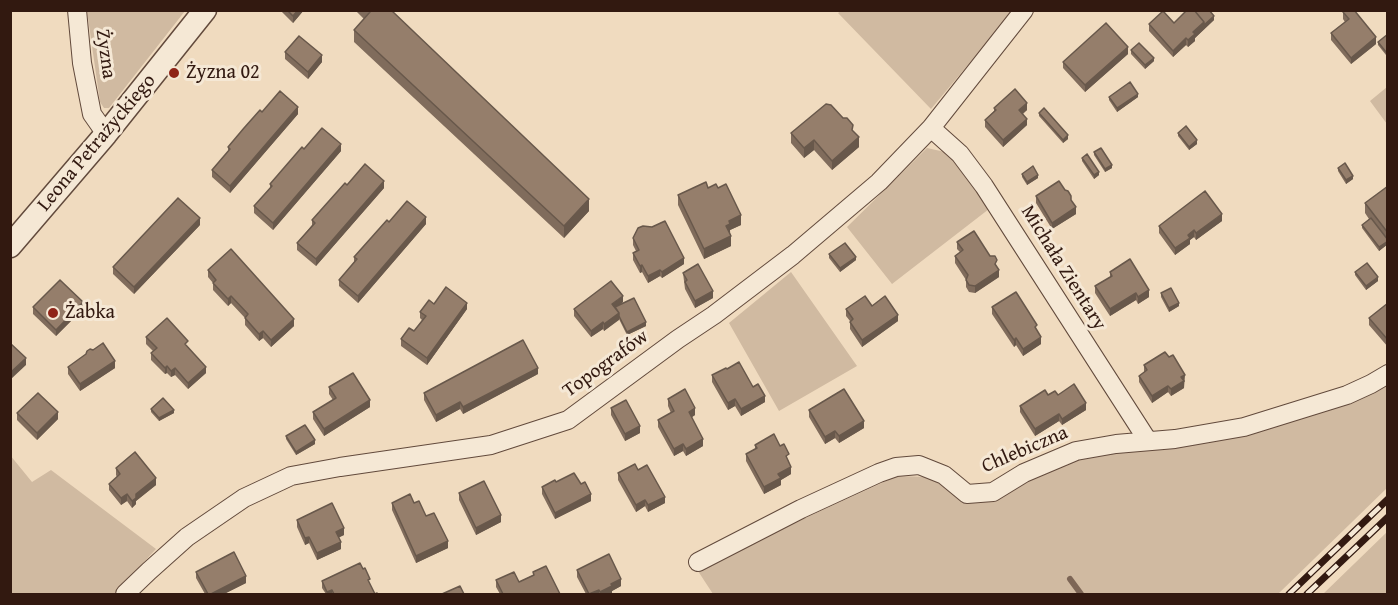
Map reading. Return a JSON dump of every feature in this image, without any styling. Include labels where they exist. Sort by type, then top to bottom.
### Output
[{"type":"street","name":"Żyzna","points":[[77,10],[82,63],[92,114],[106,134]]},
{"type":"street","name":"Leona Petrażyckiego","points":[[10,246],[106,134],[205,10]]},
{"type":"street","name":"Topografów","points":[[125,594],[187,537],[205,524],[244,498],[291,476],[491,445],[568,420],[794,255],[879,182],[931,128],[1024,10]]},
{"type":"street","name":"Michała Zientary","points":[[931,128],[960,154],[984,186],[1148,441]]},
{"type":"street","name":"Chlebiczna","points":[[698,562],[801,509],[896,467],[919,465],[944,475],[967,494],[993,492],[1024,473],[1076,451],[1116,444],[1175,439],[1245,427],[1347,395],[1388,374]]},
{"type":"shaded area","points":[[842,10],[1013,11],[931,109],[838,13]]},
{"type":"shaded area","points":[[87,11],[185,11],[109,108],[104,108],[100,102]]},
{"type":"shaded area","points":[[1387,87],[1387,124],[1370,101]]},
{"type":"shaded area","points":[[927,148],[945,152],[968,175],[989,209],[892,284],[847,227]]},
{"type":"shaded area","points":[[791,272],[857,366],[779,411],[729,323]]},
{"type":"shaded area","points":[[1387,382],[1387,488],[1278,594],[713,594],[696,568],[897,476],[931,477],[967,501],[1080,456],[1173,445]]},
{"type":"shaded area","points":[[10,455],[32,482],[51,470],[156,549],[114,594],[11,594]]},
{"type":"shaded area","points":[[1387,532],[1387,594],[1323,594]]},
{"type":"building","points":[[287,10],[298,10],[293,16]]},
{"type":"building","points":[[368,10],[391,10],[589,199],[564,226],[354,30],[370,12]]},
{"type":"building","points":[[1187,10],[1194,10],[1204,22],[1193,32],[1195,34],[1188,40],[1186,38],[1173,51],[1149,24],[1163,11],[1174,23]]},
{"type":"building","points":[[1194,10],[1209,10],[1214,16],[1204,25]]},
{"type":"building","points":[[1354,10],[1376,37],[1351,58],[1331,33],[1349,19],[1343,12]]},
{"type":"building","points":[[1106,23],[1128,47],[1085,85],[1063,62]]},
{"type":"building","points":[[1388,34],[1388,51],[1386,52],[1378,42]]},
{"type":"building","points":[[299,36],[322,55],[308,72],[285,52]]},
{"type":"building","points":[[1139,43],[1154,58],[1145,65],[1131,50]]},
{"type":"building","points":[[1130,82],[1138,94],[1117,108],[1109,97]]},
{"type":"building","points":[[1015,89],[1027,103],[1019,110],[1027,119],[1003,140],[985,120],[996,110],[994,108]]},
{"type":"building","points":[[280,91],[298,107],[230,186],[212,170],[244,128]]},
{"type":"building","points":[[826,104],[831,105],[843,118],[847,118],[853,125],[852,130],[859,137],[832,161],[814,140],[804,148],[791,133]]},
{"type":"building","points":[[1044,108],[1068,135],[1063,140],[1039,113]]},
{"type":"building","points":[[1186,126],[1197,140],[1189,147],[1178,133]]},
{"type":"building","points":[[322,128],[341,144],[273,223],[254,206],[302,147],[304,149]]},
{"type":"building","points":[[1101,148],[1112,165],[1105,169],[1094,152]]},
{"type":"building","points":[[1087,154],[1099,172],[1094,175],[1082,158]]},
{"type":"building","points":[[1345,163],[1353,176],[1346,180],[1338,168]]},
{"type":"building","points":[[365,164],[384,181],[316,259],[297,243],[315,223],[312,220]]},
{"type":"building","points":[[1033,166],[1038,175],[1027,182],[1022,174]]},
{"type":"building","points":[[1059,181],[1068,191],[1076,207],[1052,223],[1036,196]]},
{"type":"building","points":[[706,182],[708,188],[716,184],[718,188],[726,184],[741,215],[729,221],[730,224],[726,226],[731,236],[704,249],[678,195]]},
{"type":"building","points":[[1388,186],[1388,233],[1365,203]]},
{"type":"building","points":[[1205,191],[1222,214],[1196,233],[1194,230],[1188,235],[1190,238],[1175,248],[1159,226]]},
{"type":"building","points":[[178,198],[200,218],[134,287],[113,267]]},
{"type":"building","points":[[407,201],[426,217],[358,296],[339,280],[357,259],[354,257]]},
{"type":"building","points":[[1371,218],[1388,240],[1379,247],[1362,225]]},
{"type":"building","points":[[665,221],[684,258],[662,272],[660,270],[648,276],[633,253],[639,250],[633,238],[638,228],[652,227]]},
{"type":"building","points":[[974,231],[990,256],[995,256],[997,260],[995,264],[999,270],[975,286],[969,285],[966,280],[968,275],[955,256],[963,250],[957,242]]},
{"type":"building","points":[[845,243],[856,257],[840,268],[829,254]]},
{"type":"building","points":[[231,249],[294,319],[271,340],[263,331],[259,334],[245,318],[248,314],[231,296],[228,299],[213,283],[216,280],[208,270]]},
{"type":"building","points":[[1130,259],[1149,290],[1138,297],[1136,293],[1110,309],[1095,286],[1112,276],[1110,272]]},
{"type":"building","points":[[1367,263],[1378,277],[1366,286],[1355,272]]},
{"type":"building","points":[[698,264],[713,291],[695,301],[683,273]]},
{"type":"building","points":[[60,280],[83,302],[56,330],[33,307]]},
{"type":"building","points":[[611,281],[623,296],[612,304],[619,313],[591,331],[574,309]]},
{"type":"building","points":[[446,287],[467,303],[427,358],[401,339],[409,328],[414,331],[426,316],[420,312],[429,300],[434,304]]},
{"type":"building","points":[[1171,288],[1179,303],[1169,308],[1161,293]]},
{"type":"building","points":[[1016,292],[1037,325],[1035,327],[1041,337],[1023,349],[1016,338],[1014,340],[992,307]]},
{"type":"building","points":[[865,296],[872,306],[885,296],[898,315],[862,340],[850,322],[853,319],[846,309]]},
{"type":"building","points":[[634,298],[646,322],[627,332],[615,307]]},
{"type":"building","points":[[1388,303],[1388,340],[1369,318]]},
{"type":"building","points":[[167,318],[188,341],[185,344],[206,367],[188,383],[175,368],[171,371],[167,366],[165,368],[151,353],[157,348],[146,337]]},
{"type":"building","points":[[523,340],[538,368],[463,407],[460,402],[436,415],[424,393]]},
{"type":"building","points":[[10,343],[26,358],[10,373]]},
{"type":"building","points":[[103,343],[115,361],[80,384],[68,367],[87,351]]},
{"type":"building","points":[[1165,352],[1169,357],[1173,355],[1185,375],[1181,377],[1184,381],[1171,389],[1168,386],[1152,396],[1139,376],[1147,370],[1144,365]]},
{"type":"building","points":[[739,362],[753,387],[758,384],[765,396],[741,409],[735,399],[728,403],[712,375]]},
{"type":"building","points":[[353,373],[370,400],[324,429],[313,412],[336,398],[329,387]]},
{"type":"building","points":[[1074,384],[1086,403],[1062,419],[1059,414],[1035,429],[1020,406],[1045,390],[1048,395],[1055,391],[1058,395]]},
{"type":"building","points":[[685,389],[695,408],[689,412],[703,439],[686,449],[683,444],[674,449],[658,420],[674,411],[668,399]]},
{"type":"building","points":[[844,389],[864,421],[839,436],[835,431],[825,437],[809,410]]},
{"type":"building","points":[[38,393],[58,412],[37,433],[17,413]]},
{"type":"building","points":[[163,398],[174,410],[159,418],[151,409]]},
{"type":"building","points":[[626,400],[640,426],[625,434],[611,408]]},
{"type":"building","points":[[305,425],[315,440],[296,452],[286,436]]},
{"type":"building","points":[[774,434],[780,446],[784,444],[789,454],[786,456],[791,467],[778,474],[781,478],[764,487],[746,454],[757,448],[755,445]]},
{"type":"building","points":[[135,452],[156,478],[136,494],[136,498],[132,501],[127,494],[121,498],[109,484],[120,474],[116,468]]},
{"type":"building","points":[[635,464],[638,470],[647,465],[665,497],[648,505],[645,500],[636,505],[618,473]]},
{"type":"building","points":[[574,473],[581,484],[585,482],[591,494],[555,513],[542,487]]},
{"type":"building","points":[[484,481],[501,515],[476,528],[459,493]]},
{"type":"building","points":[[410,494],[414,503],[419,501],[426,516],[434,513],[448,541],[416,556],[392,503]]},
{"type":"building","points":[[332,503],[344,528],[336,532],[341,542],[317,553],[309,537],[305,538],[297,520]]},
{"type":"building","points":[[234,552],[246,576],[208,594],[196,572]]},
{"type":"building","points":[[609,554],[621,579],[600,592],[599,590],[589,594],[577,570]]},
{"type":"building","points":[[360,563],[363,569],[365,568],[375,594],[334,594],[332,590],[327,592],[322,581]]},
{"type":"building","points":[[546,566],[560,594],[503,594],[496,580],[514,572],[519,582]]},
{"type":"building","points":[[460,586],[464,594],[442,594]]},
{"type":"waterway","points":[[1070,579],[1081,594]]},
{"type":"railway","points":[[1289,594],[1388,499]]},
{"type":"railway","points":[[1307,594],[1388,517]]},
{"type":"place","name":"Żyzna 02","points":[[174,73]]},
{"type":"place","name":"Żabka","points":[[53,313]]}]
